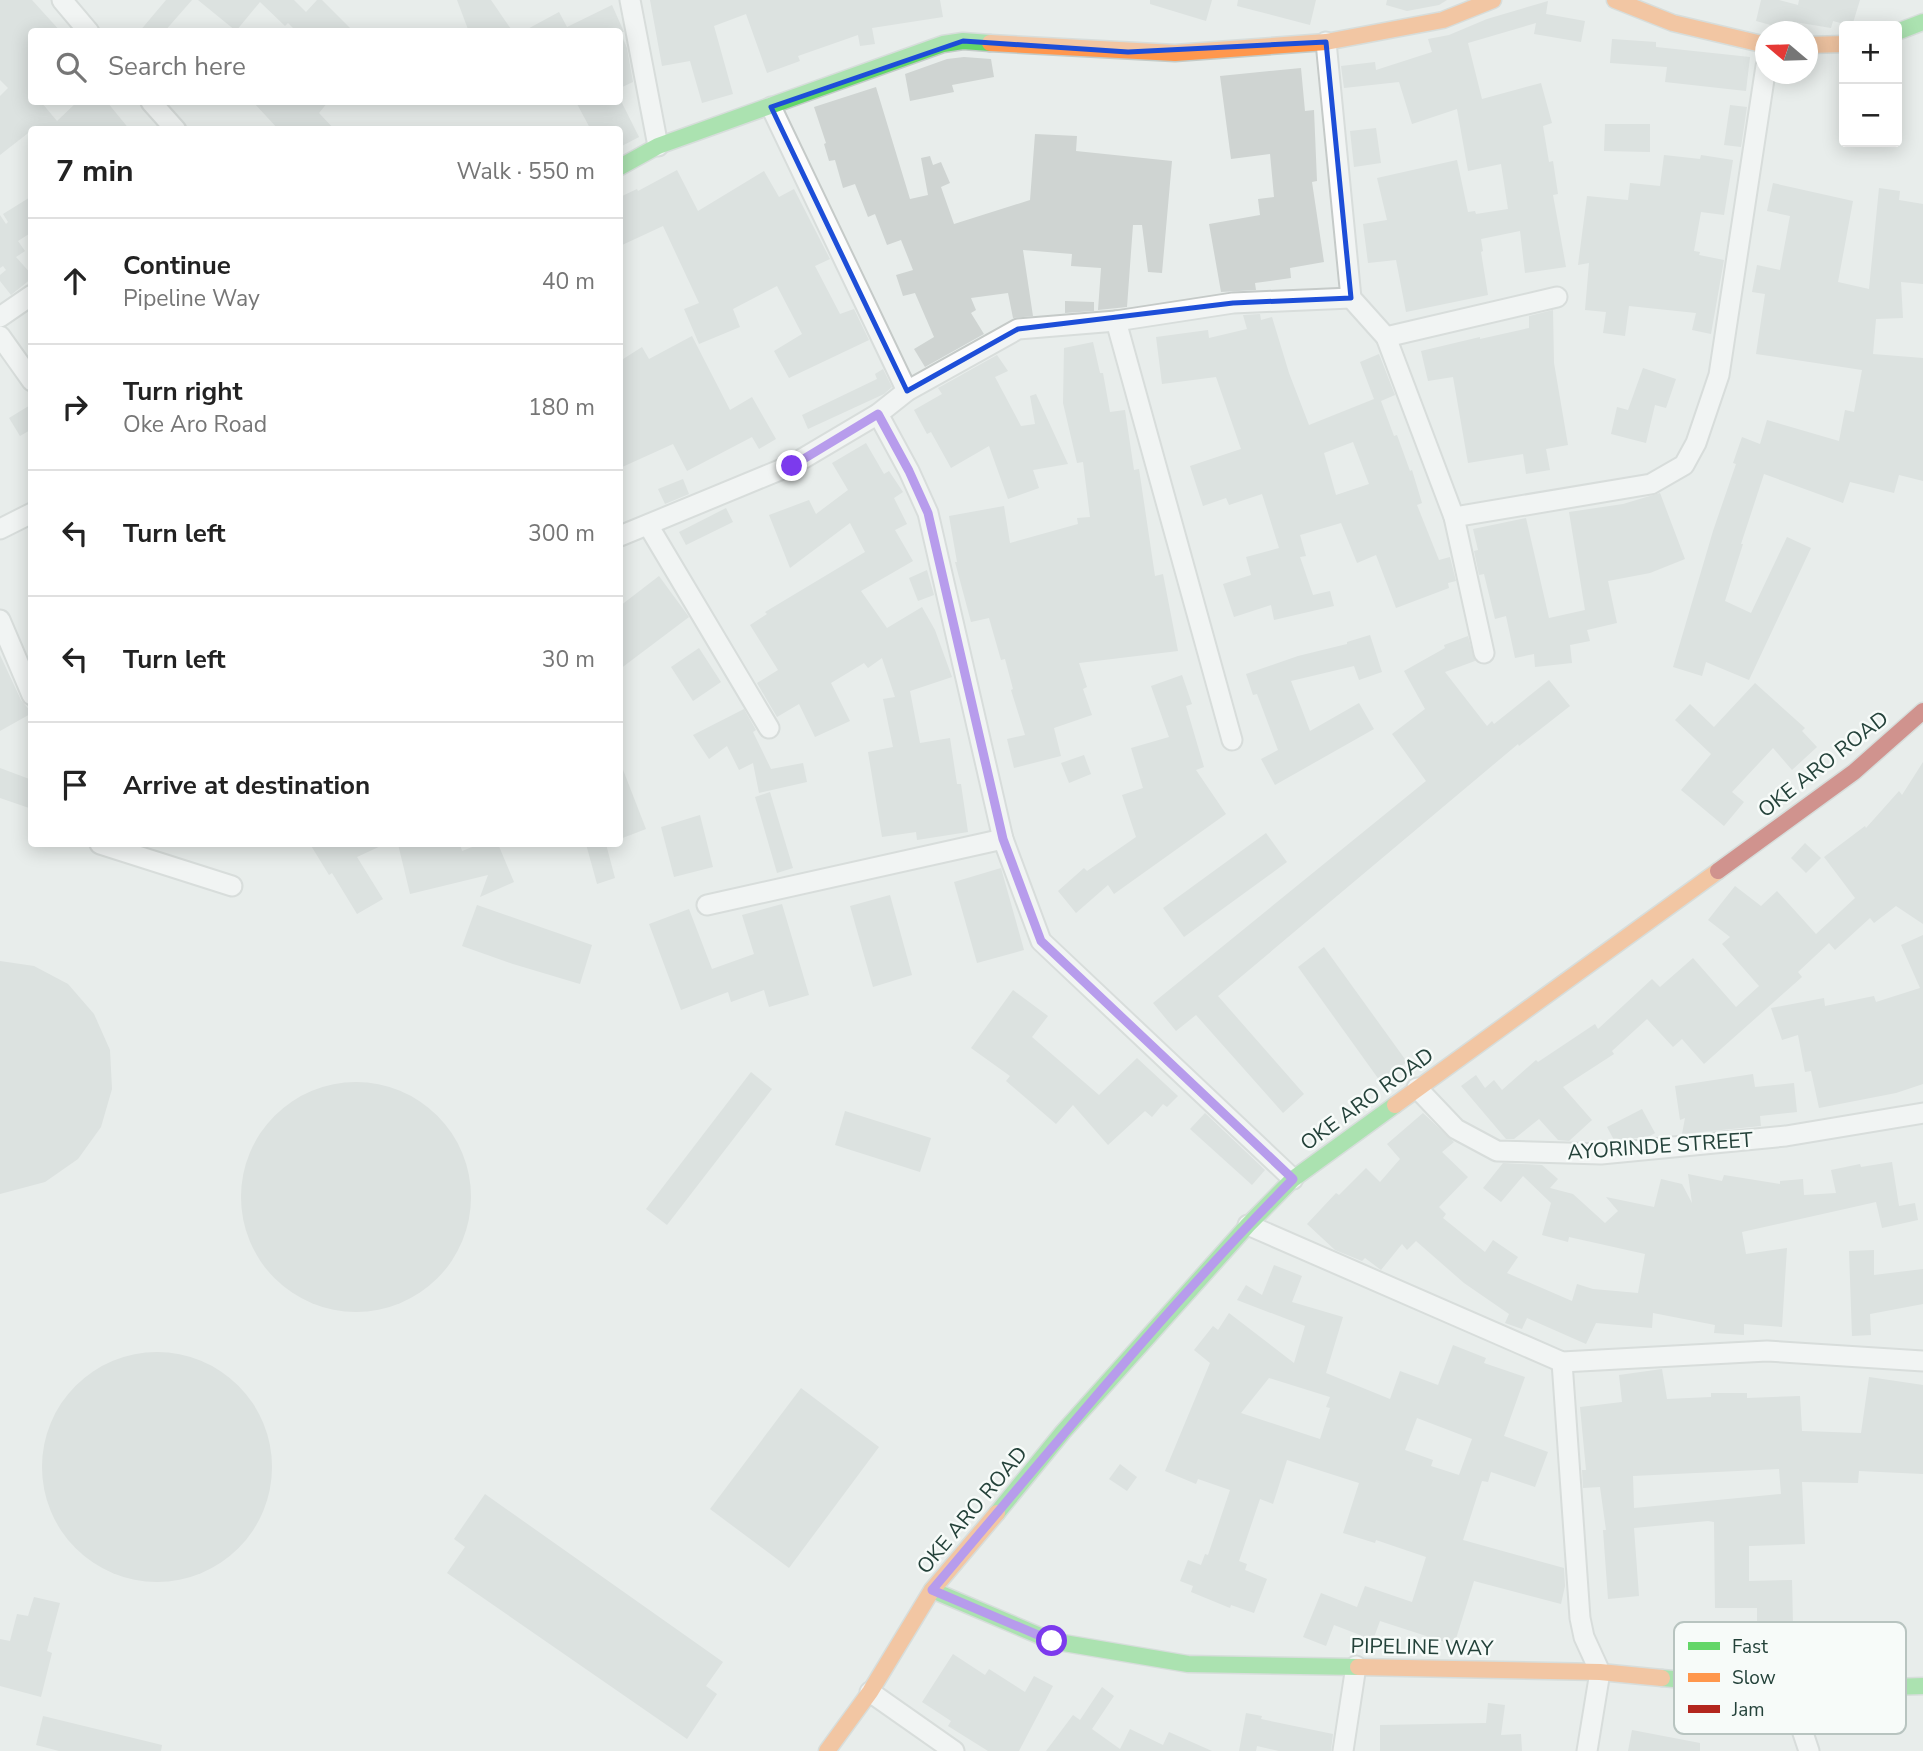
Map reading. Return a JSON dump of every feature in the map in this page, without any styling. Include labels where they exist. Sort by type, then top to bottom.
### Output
[{"type":"street","points":[[62,0],[86,28]]},
{"type":"street","points":[[631,0],[658,146]]},
{"type":"street","points":[[623,165],[658,146],[920,51],[963,41],[1175,53],[1326,42],[1443,20],[1493,0]]},
{"type":"street","points":[[1615,0],[1673,23],[1755,42]]},
{"type":"street","points":[[1902,30],[1923,22]]},
{"type":"street","points":[[1326,42],[1351,298],[1387,337],[1454,517],[1484,653]]},
{"type":"street","points":[[1818,45],[1839,44]]},
{"type":"street","points":[[1454,517],[1651,484],[1684,465],[1696,443],[1719,375],[1763,84]]},
{"type":"street","points":[[154,105],[172,126]]},
{"type":"street","points":[[771,107],[907,391]]},
{"type":"street","points":[[1387,337],[1556,297]]},
{"type":"street","points":[[0,317],[28,298]]},
{"type":"street","points":[[623,535],[792,466],[878,414],[907,391],[1018,330],[1116,321],[1233,303],[1351,298]]},
{"type":"street","points":[[1116,321],[1231,740]]},
{"type":"street","points":[[0,336],[28,375]]},
{"type":"street","points":[[878,414],[928,513],[1003,839],[1041,941],[1293,1179]]},
{"type":"street","points":[[0,529],[28,515]]},
{"type":"street","points":[[648,525],[769,728]]},
{"type":"street","points":[[0,620],[28,686]]},
{"type":"street","name":"OKE ARO ROAD","points":[[827,1751],[870,1692],[932,1590],[1063,1432],[1248,1225],[1293,1179],[1854,772],[1923,711]]},
{"type":"street","points":[[707,905],[1003,839]]},
{"type":"street","points":[[109,847],[232,886]]},
{"type":"street","name":"AYORINDE STREET","points":[[1417,1088],[1456,1129],[1497,1151],[1601,1154],[1786,1136],[1923,1113]]},
{"type":"street","points":[[1248,1225],[1562,1362],[1767,1351],[1923,1361]]},
{"type":"street","points":[[1562,1362],[1580,1618],[1584,1637],[1600,1672],[1587,1751]]},
{"type":"street","name":"PIPELINE WAY","points":[[932,1590],[1052,1641],[1188,1664],[1600,1672],[1674,1679]]},
{"type":"street","points":[[1343,1751],[1356,1666]]},
{"type":"street","points":[[870,1692],[954,1751]]},
{"type":"street","points":[[1803,1734],[1809,1751]]},
{"type":"highlighted area","points":[[963,41],[1128,52],[1326,42],[1351,298],[1233,303],[1018,329],[907,391],[771,107]]},
{"type":"building","points":[[0,0],[32,0],[57,28],[28,28],[28,105],[44,105],[57,121],[74,105],[109,105],[127,126],[28,126],[28,133],[0,155],[0,96],[8,88],[0,80]]},
{"type":"building","points":[[166,0],[192,0],[168,28],[142,28]]},
{"type":"building","points":[[198,0],[294,0],[306,12],[317,0],[322,0],[350,28],[293,28],[288,23],[285,26],[260,2],[238,28],[232,28]]},
{"type":"building","points":[[457,0],[491,0],[510,28],[468,28]]},
{"type":"building","points":[[650,0],[940,0],[943,17],[872,28],[875,44],[860,46],[858,35],[798,56],[800,61],[767,73],[746,14],[714,26],[733,94],[702,103],[690,61],[662,66]]},
{"type":"building","points":[[1150,0],[1212,0],[1206,21],[1150,4]]},
{"type":"building","points":[[1238,0],[1316,0],[1310,25],[1237,6]]},
{"type":"building","points":[[1387,0],[1447,0],[1439,5],[1407,11],[1386,5]]},
{"type":"building","points":[[1761,0],[1779,0],[1798,5],[1799,0],[1860,0],[1854,21],[1833,21],[1831,28],[1818,26],[1818,21],[1756,21]]},
{"type":"building","points":[[1548,1],[1546,14],[1585,21],[1581,42],[1534,34],[1536,23],[1468,43],[1482,99],[1541,83],[1552,123],[1543,126],[1549,162],[1553,161],[1558,194],[1553,195],[1566,267],[1525,273],[1520,231],[1481,239],[1488,295],[1406,312],[1396,260],[1368,263],[1363,224],[1387,220],[1377,178],[1457,160],[1468,212],[1475,211],[1476,214],[1508,209],[1501,164],[1468,171],[1457,109],[1412,124],[1399,82],[1344,88],[1341,66],[1375,62],[1376,70],[1432,52],[1428,39],[1449,35],[1487,19]]},
{"type":"building","points":[[612,5],[622,28],[529,28],[559,12],[567,27]]},
{"type":"building","points":[[623,39],[627,48],[633,82],[623,87]]},
{"type":"building","points":[[1612,39],[1656,42],[1656,47],[1750,57],[1746,91],[1665,82],[1667,67],[1610,63]]},
{"type":"building","points":[[947,59],[991,59],[994,77],[952,85],[954,92],[910,101],[905,74]]},
{"type":"building","points":[[1301,68],[1305,111],[1314,110],[1317,181],[1312,182],[1324,262],[1290,268],[1291,278],[1255,283],[1256,290],[1221,292],[1209,224],[1260,215],[1258,199],[1274,197],[1270,154],[1231,159],[1220,76]]},
{"type":"building","points":[[876,87],[910,199],[928,195],[921,158],[930,156],[933,165],[941,162],[950,183],[941,187],[954,224],[1030,200],[1035,134],[1077,136],[1076,151],[1172,161],[1162,273],[1148,272],[1142,225],[1133,225],[1127,307],[1098,310],[1101,268],[1071,266],[1072,254],[1023,250],[1033,316],[1013,318],[1008,293],[971,298],[976,310],[971,313],[984,334],[925,367],[914,349],[934,337],[915,293],[903,296],[896,275],[913,270],[901,240],[887,245],[875,214],[868,217],[855,184],[843,188],[835,160],[829,161],[814,107]]},
{"type":"building","points":[[256,105],[326,105],[319,113],[331,126],[275,126]]},
{"type":"building","points":[[578,105],[623,105],[639,137],[623,145],[623,126],[589,126]]},
{"type":"building","points":[[1730,105],[1747,107],[1741,147],[1724,145]]},
{"type":"building","points":[[1605,124],[1650,124],[1650,152],[1604,151]]},
{"type":"building","points":[[1376,128],[1381,163],[1354,167],[1350,131]]},
{"type":"building","points":[[1664,155],[1700,159],[1701,155],[1733,160],[1724,215],[1701,212],[1694,251],[1700,252],[1699,255],[1724,260],[1711,334],[1692,330],[1696,313],[1629,306],[1625,336],[1603,333],[1606,312],[1585,310],[1589,263],[1578,265],[1587,196],[1628,200],[1630,183],[1660,186]]},
{"type":"building","points":[[677,170],[698,211],[764,171],[779,197],[794,189],[830,259],[815,266],[840,314],[854,309],[869,340],[789,378],[774,351],[802,334],[777,286],[733,309],[740,327],[699,344],[684,309],[699,303],[663,226],[623,245],[623,196],[637,189],[638,191]]},
{"type":"building","points":[[1773,183],[1853,201],[1838,282],[1869,289],[1879,188],[1900,191],[1899,200],[1923,204],[1923,284],[1901,282],[1903,318],[1876,319],[1873,354],[1923,358],[1923,481],[1899,475],[1894,493],[1850,482],[1843,503],[1764,474],[1725,601],[1751,613],[1787,537],[1811,548],[1749,680],[1706,662],[1702,676],[1673,667],[1742,437],[1760,444],[1767,420],[1839,441],[1845,410],[1854,412],[1862,370],[1756,354],[1765,294],[1752,292],[1757,265],[1780,270],[1790,216],[1767,211]]},
{"type":"building","points":[[28,198],[28,235],[18,241],[25,251],[16,257],[28,270],[28,281],[11,295],[0,281],[0,275],[6,270],[3,266],[0,268],[0,215],[6,224],[8,222],[3,214]]},
{"type":"building","points":[[1065,301],[1094,302],[1094,311],[1065,313]]},
{"type":"building","points":[[1553,310],[1554,363],[1568,445],[1546,449],[1550,470],[1526,474],[1523,454],[1468,463],[1453,377],[1428,381],[1421,351],[1529,328],[1529,316]]},
{"type":"building","points":[[1260,314],[1261,320],[1272,317],[1309,425],[1374,399],[1360,362],[1379,354],[1395,395],[1381,401],[1394,436],[1397,435],[1410,471],[1412,470],[1422,503],[1417,505],[1439,560],[1450,557],[1456,581],[1448,583],[1449,588],[1396,608],[1376,555],[1357,563],[1341,523],[1300,535],[1306,556],[1300,557],[1313,595],[1330,591],[1334,606],[1274,620],[1271,605],[1234,617],[1223,584],[1251,575],[1246,557],[1279,548],[1262,494],[1229,505],[1226,498],[1203,506],[1190,466],[1241,449],[1216,377],[1162,384],[1156,337],[1208,330],[1209,338],[1247,329],[1243,315]],"holes":[[[1353,442],[1369,484],[1336,495],[1324,453]]]},
{"type":"building","points":[[692,336],[730,410],[752,397],[776,439],[759,449],[752,437],[687,471],[673,444],[623,467],[623,359],[642,347],[649,359]]},
{"type":"building","points":[[1093,342],[1100,373],[1103,373],[1110,412],[1125,410],[1134,470],[1139,469],[1155,576],[1163,574],[1178,651],[1079,663],[1087,687],[1083,689],[1092,715],[1054,728],[1061,756],[1014,768],[1007,739],[1025,735],[1005,659],[1001,660],[989,618],[971,622],[955,562],[949,516],[1004,506],[1010,543],[1078,524],[1077,518],[1090,517],[1083,462],[1077,463],[1063,403],[1064,348]]},
{"type":"building","points":[[997,355],[1008,371],[995,377],[1021,426],[1035,424],[1030,396],[1036,394],[1068,464],[1033,470],[1039,488],[1008,499],[989,446],[951,468],[931,432],[927,434],[914,410],[942,394],[938,388]]},
{"type":"building","points":[[1643,368],[1676,379],[1666,408],[1655,405],[1646,443],[1611,434],[1617,407],[1628,410]]},
{"type":"building","points":[[883,369],[892,387],[884,394],[808,429],[802,415],[877,379],[875,374]]},
{"type":"building","points":[[28,406],[28,431],[20,436],[9,418]]},
{"type":"building","points":[[866,443],[884,474],[889,471],[903,492],[894,498],[907,524],[895,530],[913,561],[861,591],[887,628],[922,607],[935,630],[952,677],[910,691],[920,743],[950,738],[957,784],[961,784],[968,832],[917,840],[916,832],[882,837],[868,752],[893,747],[883,699],[895,697],[882,658],[868,668],[864,663],[831,683],[850,721],[815,737],[799,704],[777,717],[757,683],[778,670],[750,625],[767,614],[765,612],[865,552],[850,523],[790,568],[769,515],[809,500],[816,514],[848,490],[832,463]]},
{"type":"building","points":[[683,479],[689,494],[665,504],[658,489]]},
{"type":"building","points":[[1660,493],[1685,559],[1650,573],[1608,581],[1617,623],[1587,630],[1590,641],[1570,645],[1572,663],[1535,667],[1534,654],[1515,658],[1506,616],[1495,619],[1484,574],[1479,575],[1474,551],[1478,550],[1473,529],[1526,518],[1549,618],[1585,610],[1569,512],[1623,504]]},
{"type":"building","points":[[726,508],[733,522],[686,545],[679,532]]},
{"type":"building","points":[[927,570],[934,595],[918,601],[909,578]]},
{"type":"building","points":[[659,576],[689,617],[623,667],[623,604]]},
{"type":"building","points":[[1370,635],[1382,672],[1359,680],[1354,666],[1291,681],[1310,731],[1359,703],[1374,729],[1275,785],[1261,759],[1278,750],[1257,694],[1253,695],[1246,674]]},
{"type":"building","points":[[1468,636],[1475,661],[1445,672],[1487,726],[1492,721],[1494,724],[1549,680],[1570,706],[1519,746],[1518,744],[1218,996],[1304,1094],[1283,1113],[1196,1015],[1176,1031],[1153,1003],[1426,781],[1392,734],[1425,709],[1404,671],[1445,648],[1444,645]]},
{"type":"building","points":[[699,648],[721,682],[693,701],[671,667]]},
{"type":"building","points":[[0,655],[21,700],[28,708],[28,715],[0,731]]},
{"type":"building","points":[[1182,675],[1192,704],[1186,706],[1204,767],[1196,770],[1226,814],[1114,894],[1108,885],[1076,913],[1058,891],[1084,868],[1087,871],[1136,837],[1122,795],[1143,788],[1131,748],[1169,737],[1151,686]]},
{"type":"building","points":[[1755,683],[1805,728],[1802,731],[1817,747],[1792,770],[1773,748],[1732,792],[1744,802],[1724,826],[1681,790],[1711,754],[1675,720],[1690,704],[1714,727]]},
{"type":"building","points":[[744,709],[756,730],[753,732],[771,769],[803,763],[807,782],[759,793],[753,763],[739,770],[727,746],[709,759],[693,735]]},
{"type":"building","points":[[1084,755],[1091,774],[1069,783],[1061,763]]},
{"type":"building","points":[[1923,762],[1923,924],[1896,906],[1874,923],[1870,918],[1835,950],[1829,943],[1798,972],[1802,977],[1704,1064],[1682,1039],[1673,1047],[1647,1019],[1612,1051],[1614,1054],[1563,1087],[1592,1120],[1569,1141],[1558,1140],[1539,1119],[1514,1139],[1506,1139],[1461,1086],[1476,1075],[1485,1088],[1494,1080],[1502,1090],[1536,1060],[1538,1062],[1595,1024],[1598,1029],[1652,979],[1660,987],[1693,958],[1736,1007],[1759,986],[1722,944],[1730,937],[1708,920],[1735,886],[1761,906],[1777,891],[1816,934],[1855,898],[1824,857],[1865,826],[1866,828],[1899,791],[1902,795]]},
{"type":"building","points":[[0,768],[28,778],[28,808],[0,798]]},
{"type":"building","points":[[623,770],[646,829],[623,838]]},
{"type":"building","points":[[770,792],[793,868],[777,873],[755,797]]},
{"type":"building","points":[[700,815],[713,867],[674,877],[661,827]]},
{"type":"building","points":[[1266,833],[1287,862],[1184,937],[1163,908]]},
{"type":"building","points":[[1805,843],[1821,858],[1806,873],[1791,858]]},
{"type":"building","points":[[312,847],[379,847],[357,857],[383,899],[357,914],[332,873],[329,875]]},
{"type":"building","points":[[399,847],[461,847],[462,851],[472,847],[499,847],[514,882],[480,897],[488,875],[410,894]]},
{"type":"building","points":[[587,847],[607,847],[615,878],[597,884]]},
{"type":"building","points":[[1001,868],[1024,950],[977,963],[954,882]]},
{"type":"building","points":[[890,895],[912,975],[873,987],[850,906]]},
{"type":"building","points":[[782,904],[809,995],[769,1007],[764,990],[731,1002],[728,992],[681,1010],[649,924],[689,909],[712,969],[754,954],[742,915]]},
{"type":"building","points":[[477,905],[592,945],[580,984],[462,946]]},
{"type":"building","points":[[1923,935],[1923,1084],[1896,1093],[1819,1108],[1811,1071],[1805,1072],[1798,1035],[1782,1040],[1771,1008],[1824,998],[1825,1006],[1874,996],[1876,1002],[1920,988],[1901,945]]},
{"type":"building","points":[[1324,947],[1407,1062],[1380,1081],[1298,967]]},
{"type":"building","points":[[0,961],[34,966],[68,984],[94,1014],[110,1050],[112,1089],[101,1127],[78,1159],[45,1182],[0,1194]]},
{"type":"building","points":[[1013,990],[1048,1016],[1032,1037],[1099,1095],[1137,1058],[1178,1096],[1167,1107],[1163,1104],[1152,1117],[1145,1111],[1108,1145],[1073,1105],[1056,1124],[1006,1081],[1010,1076],[971,1048]]},
{"type":"building","points":[[751,1072],[772,1089],[667,1225],[646,1209]]},
{"type":"building","points":[[1753,1074],[1755,1087],[1794,1083],[1797,1112],[1760,1116],[1761,1126],[1682,1134],[1685,1118],[1680,1120],[1675,1086]]},
{"type":"building","points":[[345,1082],[367,1082],[410,1095],[429,1108],[445,1124],[458,1143],[466,1164],[471,1197],[469,1219],[458,1251],[445,1270],[429,1286],[410,1299],[389,1307],[367,1312],[345,1312],[302,1299],[283,1286],[267,1270],[254,1251],[246,1230],[241,1208],[241,1186],[254,1143],[267,1124],[283,1108],[302,1095],[323,1087]]},
{"type":"building","points":[[1642,1109],[1655,1133],[1648,1137],[1614,1140],[1607,1127]]},
{"type":"building","points":[[845,1111],[931,1138],[920,1172],[835,1145]]},
{"type":"building","points":[[1205,1113],[1265,1170],[1252,1185],[1190,1129]]},
{"type":"building","points":[[1423,1113],[1454,1142],[1442,1152],[1468,1177],[1439,1207],[1446,1214],[1443,1218],[1485,1252],[1493,1240],[1518,1257],[1507,1273],[1572,1301],[1577,1284],[1593,1289],[1638,1293],[1645,1254],[1569,1237],[1568,1242],[1542,1235],[1551,1203],[1523,1176],[1501,1202],[1483,1188],[1503,1163],[1542,1165],[1558,1179],[1550,1188],[1573,1194],[1605,1223],[1618,1211],[1606,1197],[1654,1207],[1661,1179],[1682,1184],[1692,1203],[1688,1174],[1722,1181],[1724,1175],[1780,1184],[1780,1181],[1803,1179],[1804,1195],[1836,1193],[1831,1170],[1860,1164],[1861,1167],[1892,1162],[1899,1206],[1915,1203],[1918,1220],[1882,1228],[1876,1202],[1742,1232],[1746,1254],[1787,1248],[1782,1327],[1744,1324],[1744,1335],[1714,1333],[1715,1325],[1653,1313],[1652,1328],[1596,1323],[1586,1344],[1527,1318],[1522,1329],[1505,1323],[1509,1314],[1464,1283],[1416,1241],[1407,1250],[1402,1244],[1381,1270],[1365,1258],[1362,1261],[1335,1250],[1307,1224],[1336,1193],[1339,1195],[1366,1168],[1380,1182],[1400,1159],[1387,1144]]},
{"type":"building","points":[[1874,1250],[1874,1275],[1923,1269],[1923,1304],[1870,1314],[1871,1335],[1852,1336],[1849,1251]]},
{"type":"building","points":[[1274,1265],[1302,1276],[1292,1302],[1343,1317],[1326,1373],[1390,1399],[1400,1371],[1438,1385],[1453,1345],[1486,1358],[1484,1363],[1525,1377],[1504,1436],[1548,1452],[1535,1487],[1491,1472],[1488,1482],[1482,1481],[1463,1540],[1564,1568],[1565,1586],[1561,1604],[1474,1581],[1454,1645],[1380,1621],[1373,1640],[1334,1625],[1326,1646],[1303,1637],[1321,1593],[1357,1607],[1365,1586],[1412,1602],[1426,1557],[1376,1540],[1375,1543],[1343,1533],[1359,1483],[1287,1460],[1273,1504],[1260,1499],[1239,1561],[1247,1564],[1245,1570],[1267,1579],[1254,1613],[1231,1605],[1230,1608],[1191,1592],[1193,1586],[1180,1581],[1188,1560],[1201,1565],[1205,1554],[1208,1555],[1230,1490],[1198,1479],[1196,1484],[1165,1471],[1210,1363],[1194,1350],[1213,1326],[1218,1330],[1229,1313],[1294,1363],[1305,1326],[1237,1300],[1246,1285],[1262,1295]],"holes":[[[1269,1378],[1330,1397],[1326,1407],[1330,1408],[1320,1439],[1241,1413]],[[1417,1418],[1472,1439],[1459,1475],[1431,1466],[1433,1460],[1405,1450]]]},
{"type":"building","points":[[146,1352],[168,1352],[211,1365],[230,1378],[246,1394],[259,1413],[267,1434],[272,1467],[270,1489],[259,1521],[246,1540],[230,1556],[211,1569],[190,1577],[168,1582],[146,1582],[103,1569],[84,1556],[68,1540],[55,1521],[47,1500],[42,1478],[42,1456],[55,1413],[68,1394],[84,1378],[103,1365],[124,1357]]},
{"type":"building","points":[[1662,1369],[1667,1399],[1711,1397],[1711,1393],[1747,1393],[1747,1398],[1800,1396],[1802,1431],[1861,1433],[1869,1377],[1923,1385],[1923,1474],[1859,1471],[1858,1483],[1802,1482],[1805,1544],[1749,1546],[1749,1581],[1792,1580],[1793,1622],[1757,1622],[1757,1608],[1715,1608],[1714,1522],[1708,1521],[1634,1528],[1639,1596],[1608,1599],[1603,1530],[1606,1530],[1600,1487],[1583,1488],[1582,1470],[1586,1470],[1580,1407],[1622,1402],[1619,1375]],"holes":[[[1779,1469],[1781,1494],[1634,1508],[1633,1476]]]},
{"type":"building","points":[[801,1388],[879,1447],[789,1568],[710,1509]]},
{"type":"building","points":[[1120,1464],[1137,1477],[1127,1491],[1109,1479]]},
{"type":"building","points":[[485,1494],[723,1662],[706,1686],[717,1694],[687,1739],[447,1573],[465,1547],[454,1539]]},
{"type":"building","points":[[34,1597],[60,1603],[47,1651],[52,1653],[41,1697],[0,1686],[0,1639],[10,1641],[17,1614],[28,1616]]},
{"type":"building","points":[[953,1654],[985,1675],[989,1669],[1025,1692],[1034,1676],[1053,1686],[1019,1751],[988,1751],[948,1726],[951,1721],[922,1702]]},
{"type":"building","points":[[1102,1687],[1114,1696],[1092,1729],[1120,1749],[1130,1729],[1163,1745],[1169,1732],[1212,1751],[1046,1751],[1073,1715],[1080,1720]]},
{"type":"building","points":[[1488,1703],[1505,1705],[1501,1735],[1521,1734],[1522,1751],[1380,1751],[1380,1725],[1486,1723]]},
{"type":"building","points":[[1246,1713],[1262,1716],[1261,1719],[1333,1734],[1331,1751],[1279,1751],[1257,1746],[1256,1751],[1239,1751]]},
{"type":"building","points":[[43,1716],[162,1745],[161,1751],[59,1751],[36,1745]]},
{"type":"building","points":[[1632,1730],[1700,1743],[1700,1751],[1628,1751]]},
{"type":"traffic: fast","points":[[1902,30],[1923,22]]},
{"type":"traffic: fast","points":[[623,165],[658,146],[943,44],[963,41],[990,43]]},
{"type":"traffic: fast","points":[[997,1513],[1063,1432],[1248,1225],[1293,1179],[1395,1105]]},
{"type":"traffic: fast","points":[[932,1590],[1052,1641],[1188,1664],[1358,1667]]},
{"type":"traffic: fast","points":[[1662,1678],[1674,1679]]},
{"type":"traffic: fast","points":[[1906,1687],[1923,1686]]},
{"type":"traffic: slow","points":[[990,43],[1175,53],[1326,42],[1443,20],[1493,0]]},
{"type":"traffic: slow","points":[[1615,0],[1673,23],[1755,42]]},
{"type":"traffic: slow","points":[[1818,45],[1839,44]]},
{"type":"traffic: slow","points":[[1395,1105],[1718,871]]},
{"type":"traffic: slow","points":[[827,1751],[870,1692],[932,1590],[997,1513]]},
{"type":"traffic: slow","points":[[1358,1667],[1600,1672],[1662,1678]]},
{"type":"traffic: jam","points":[[1718,871],[1854,772],[1923,711]]},
{"type":"route","points":[[792,466],[878,414],[928,513],[1003,839],[1041,941],[1293,1179],[1248,1225],[1063,1432],[932,1590],[1052,1641]]}]
